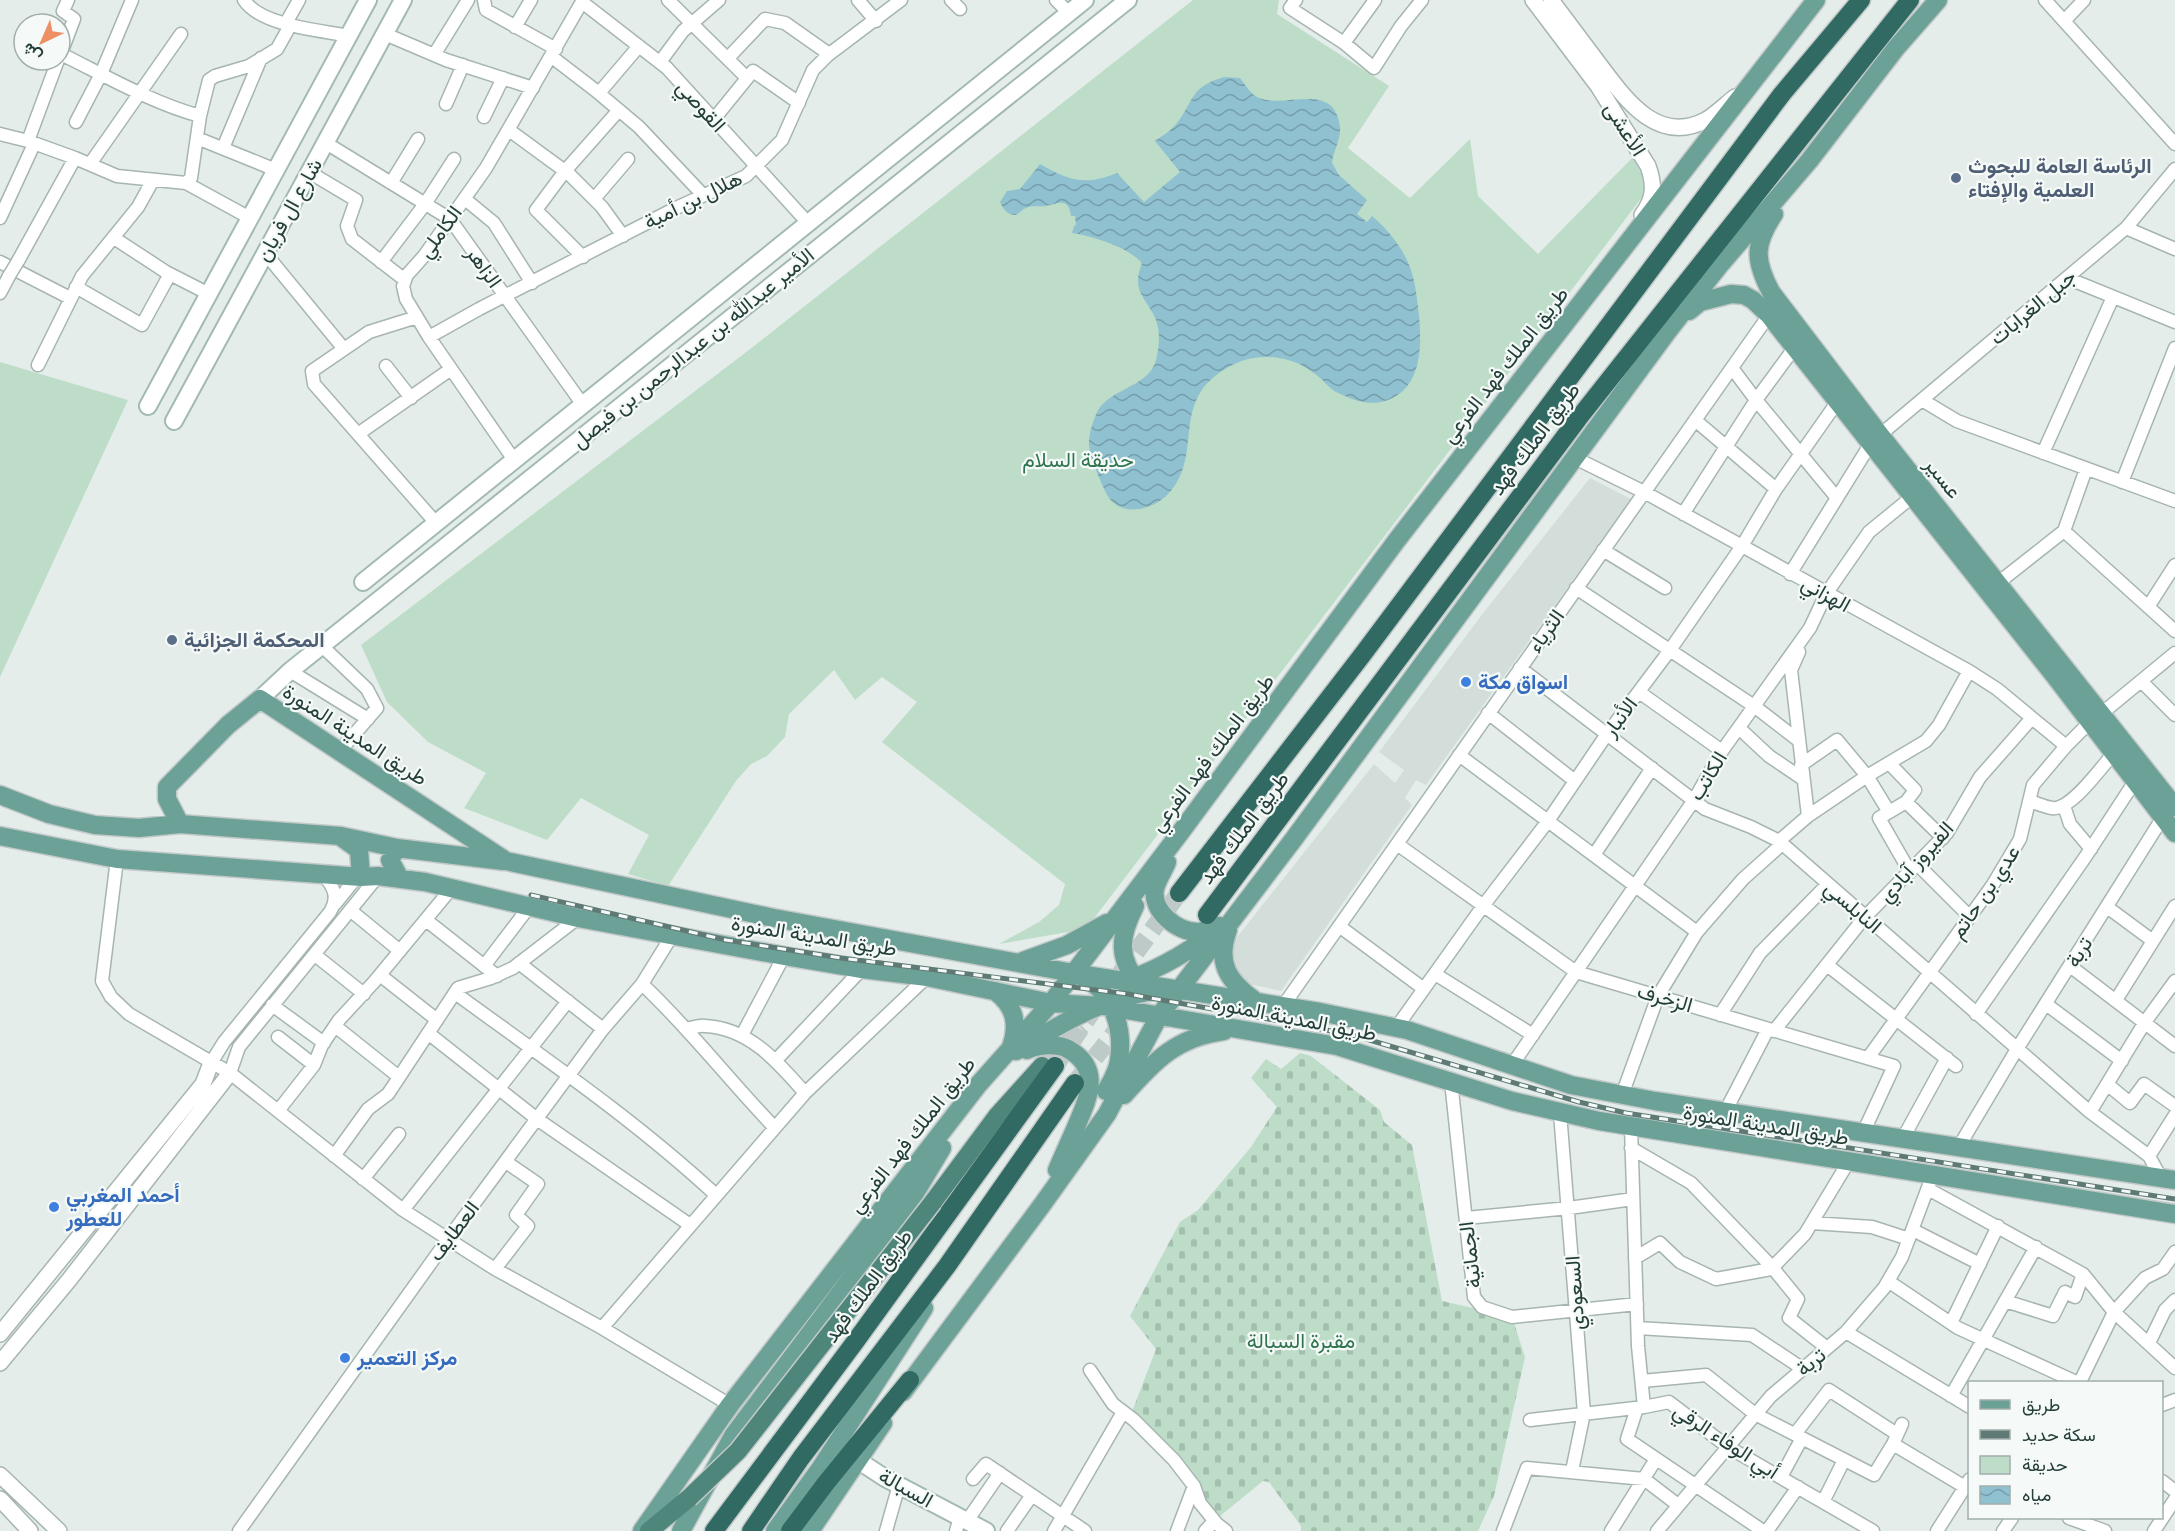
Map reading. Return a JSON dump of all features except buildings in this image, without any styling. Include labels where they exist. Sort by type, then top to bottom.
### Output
[{"type":"highway","name":"طريق الملك فهد","points":[[1179,893],[1363,654],[1782,94],[1861,0]]},
{"type":"highway","name":"طريق الملك فهد","points":[[1207,915],[1578,419],[1910,0]]},
{"type":"highway","name":"طريق الملك فهد","points":[[649,1531],[738,1451],[933,1202],[997,1116],[1049,1066],[855,1342],[714,1531]]},
{"type":"highway","points":[[751,1531],[801,1458],[947,1266],[1075,1083]]},
{"type":"highway","points":[[790,1531],[910,1380]]},
{"type":"main road","name":"شارع ال فريان","points":[[148,406],[368,0]]},
{"type":"main road","name":"شارع ال فريان","points":[[174,420],[403,0]]},
{"type":"main road","name":"الأمير عبدالله بن عبدالرحمن بن فيصل","points":[[363,582],[1085,0]]},
{"type":"main road","name":"الأمير عبدالله بن عبدالرحمن بن فيصل","points":[[260,699],[322,646],[1128,0]]},
{"type":"main road","name":"طريق الملك فهد الفرعي","points":[[642,1531],[729,1405],[978,1085],[1051,1003],[1397,540],[1816,0]]},
{"type":"main road","points":[[1107,1114],[1159,1016],[1256,890],[1668,331],[1719,266],[1809,161],[1896,48],[1938,0]]},
{"type":"main road","name":"عسير","points":[[1809,161],[1767,224],[1757,245],[1761,270],[1771,292],[1876,439],[1913,496],[2096,718],[2169,812],[2175,833]]},
{"type":"main road","name":"عسير","points":[[1668,331],[1700,302],[1731,294],[1753,300],[1769,315],[1838,401],[1876,439],[1998,583],[2096,718],[2114,753],[2135,781],[2169,812]]},
{"type":"main road","name":"طريق المدينة المنورة","points":[[180,824],[167,799],[167,787],[228,725],[260,699],[506,861]]},
{"type":"main road","name":"طريق المدينة المنورة","points":[[0,795],[49,814],[95,825],[139,828],[180,824],[340,836],[397,848],[506,861],[774,918],[1073,973],[1255,1001],[1396,1028],[1571,1085],[1622,1095],[1902,1140],[2168,1179]]},
{"type":"main road","points":[[1180,833],[1155,889],[1157,905],[1171,923],[1185,931],[1200,933],[1215,925],[1256,890]]},
{"type":"main road","points":[[1159,1016],[1125,965],[1122,943],[1125,927],[1180,833]]},
{"type":"main road","name":"طريق المدينة المنورة","points":[[0,836],[117,859],[425,882],[578,918],[784,956],[927,977],[1051,1003]]},
{"type":"main road","points":[[340,836],[358,850],[366,877]]},
{"type":"main road","points":[[397,848],[390,860],[400,879]]},
{"type":"main road","points":[[681,1531],[733,1436],[915,1193],[978,1085],[1007,1056],[1058,1025],[1106,1001],[1158,967],[1188,951],[1218,928],[1256,890]]},
{"type":"main road","points":[[1016,962],[1044,955],[1067,945],[1116,918]]},
{"type":"main road","points":[[1231,923],[1223,950],[1227,973],[1240,990],[1255,1001]]},
{"type":"main road","points":[[1042,1205],[1101,1102],[1119,1063],[1120,1031],[1106,1001],[1087,979],[1073,973]]},
{"type":"main road","points":[[995,991],[1003,997],[1014,1012],[1016,1031],[1010,1050]]},
{"type":"main road","points":[[1051,1003],[1106,1001]]},
{"type":"main road","name":"طريق المدينة المنورة","points":[[1106,1001],[1159,1016],[1337,1046],[1512,1101],[1560,1113],[1631,1127],[1849,1161],[1931,1182],[2078,1198],[2175,1214]]},
{"type":"main road","points":[[810,1531],[859,1461],[910,1380],[1042,1205],[1107,1114],[1148,1069],[1173,1048],[1206,1033],[1239,1029]]},
{"type":"main road","points":[[978,1085],[1030,1048],[1063,1047],[1076,1054],[1085,1066],[1090,1079],[1090,1095],[1042,1205]]},
{"type":"main road","points":[[2078,1198],[2088,1178],[2088,1172],[2082,1166]]},
{"type":"main road","points":[[775,1531],[858,1412],[927,1303],[947,1266]]},
{"type":"main road","name":"السبالة","points":[[859,1461],[961,1523],[986,1531]]},
{"type":"street","points":[[76,122],[101,74],[132,0]]},
{"type":"street","points":[[244,0],[249,8],[262,16],[349,36]]},
{"type":"street","points":[[187,182],[209,80],[249,66],[277,49],[299,0]]},
{"type":"street","points":[[434,55],[468,0]]},
{"type":"street","points":[[484,0],[486,10],[554,53],[639,127],[703,195]]},
{"type":"street","points":[[515,27],[531,0]]},
{"type":"street","points":[[668,0],[747,78]]},
{"type":"street","points":[[660,62],[683,31],[719,0]]},
{"type":"street","points":[[858,0],[876,21]]},
{"type":"street","name":"هلال بن أمية","points":[[429,337],[622,236],[746,176],[782,140],[813,70],[829,54],[902,0]]},
{"type":"street","points":[[1056,0],[1069,13]]},
{"type":"street","points":[[1296,0],[1290,8],[1344,43],[1374,68],[1401,26],[1422,0]]},
{"type":"street","points":[[1344,43],[1375,0]]},
{"type":"street","name":"الأعشى","points":[[1533,0],[1598,86],[1648,166],[1653,179],[1654,190],[1646,209],[1608,268]]},
{"type":"street","name":"الأعشى","points":[[1551,0],[1629,104],[1650,120],[1667,126],[1685,126],[1706,120],[1752,83]]},
{"type":"street","points":[[2045,0],[2175,144]]},
{"type":"street","points":[[2064,21],[2084,0]]},
{"type":"street","name":"القوصي","points":[[583,1],[668,68],[808,223]]},
{"type":"street","name":"الكاملي","points":[[514,460],[429,337],[406,299],[403,286],[407,275],[486,168],[583,1]]},
{"type":"street","points":[[728,58],[765,19],[785,23],[829,54]]},
{"type":"street","points":[[90,164],[181,34]]},
{"type":"street","points":[[385,34],[434,55],[533,88]]},
{"type":"street","points":[[599,93],[639,46]]},
{"type":"street","points":[[223,148],[261,58]]},
{"type":"street","points":[[72,61],[141,93],[200,116]]},
{"type":"street","points":[[446,104],[463,65]]},
{"type":"street","points":[[714,119],[753,71],[799,103]]},
{"type":"street","points":[[0,218],[31,142],[54,72]]},
{"type":"street","points":[[484,117],[503,78]]},
{"type":"street","points":[[583,257],[536,210],[565,171],[619,111]]},
{"type":"street","points":[[508,130],[565,171],[594,198],[622,236]]},
{"type":"street","points":[[0,134],[31,142],[117,176],[187,182],[250,218]]},
{"type":"street","points":[[197,138],[276,170]]},
{"type":"street","points":[[391,183],[418,139]]},
{"type":"street","name":"الزاهر","points":[[326,143],[450,219],[583,405]]},
{"type":"street","points":[[0,293],[75,158]]},
{"type":"street","points":[[381,262],[425,204],[454,159]]},
{"type":"street","points":[[594,198],[628,159]]},
{"type":"street","name":"جبل الغرابات","points":[[1790,574],[1876,439],[2126,228],[2175,169]]},
{"type":"street","points":[[309,172],[356,200],[346,226],[352,239],[405,280]]},
{"type":"street","points":[[38,365],[82,276],[138,207],[153,180]]},
{"type":"street","name":"الزاهر","points":[[465,199],[494,223],[532,283]]},
{"type":"street","points":[[2126,228],[2175,249]]},
{"type":"street","points":[[114,238],[170,274],[209,294]]},
{"type":"street","points":[[265,254],[344,349]]},
{"type":"street","points":[[0,262],[142,324],[170,274]]},
{"type":"street","points":[[2067,278],[2175,322]]},
{"type":"street","points":[[2043,453],[2113,297]]},
{"type":"street","name":"الثرياء","points":[[1283,1006],[1769,315]]},
{"type":"street","points":[[417,317],[369,332],[312,371],[314,384],[436,523]]},
{"type":"street","points":[[1683,514],[1756,400],[1795,347]]},
{"type":"street","points":[[2122,482],[2175,348]]},
{"type":"street","points":[[386,366],[411,398]]},
{"type":"street","points":[[1732,368],[1838,498]]},
{"type":"street","points":[[358,434],[451,369]]},
{"type":"street","points":[[1922,400],[1957,421],[2175,501]]},
{"type":"street","name":"الأنبار","points":[[1396,1028],[1670,650],[1742,546],[1776,489],[1838,401]]},
{"type":"street","points":[[1695,420],[1776,489]]},
{"type":"street","name":"الهزاني","points":[[1575,458],[1644,492],[1969,671],[1997,690],[2066,746]]},
{"type":"street","points":[[1998,583],[2064,531],[2086,469]]},
{"type":"street","name":"الكاتب","points":[[1512,1065],[1694,800],[1722,751],[1810,628],[1826,594],[1869,532],[1913,496]]},
{"type":"street","points":[[2064,531],[2175,631]]},
{"type":"street","points":[[1603,550],[1665,588]]},
{"type":"street","points":[[2148,607],[2175,565]]},
{"type":"street","points":[[1576,588],[1754,706],[1798,740]]},
{"type":"street","points":[[1808,816],[1791,670],[1810,628]]},
{"type":"street","points":[[322,646],[367,690],[377,708],[344,746]]},
{"type":"street","name":"عدي بن حاتم","points":[[1868,1058],[1992,886],[2020,839],[2033,785],[2066,746],[2096,718],[2175,653]]},
{"type":"street","name":"النابلسي","points":[[1520,668],[1704,808],[1751,827],[1780,843],[2090,1112],[2149,1156],[2168,1179]]},
{"type":"street","points":[[291,671],[368,719]]},
{"type":"street","points":[[1622,1095],[1658,996],[1697,932],[1743,879],[1808,816],[1867,776],[1926,741],[1939,725],[1969,671]]},
{"type":"street","points":[[2141,681],[2175,715]]},
{"type":"street","points":[[1639,692],[1722,751]]},
{"type":"street","points":[[1488,713],[1575,782]]},
{"type":"street","name":"الفيروز آبادي","points":[[1725,1112],[1771,1030],[1864,918],[1943,838],[1980,777],[2032,718]]},
{"type":"street","points":[[1738,728],[1769,756],[1803,780]]},
{"type":"street","points":[[1801,765],[1838,740],[1867,776],[1889,812]]},
{"type":"street","points":[[2029,801],[2053,808],[2064,806],[2076,796],[2114,753]]},
{"type":"street","points":[[1459,755],[1697,932]]},
{"type":"street","points":[[1889,763],[1915,790],[1906,802],[1879,818],[1913,868],[1970,917]]},
{"type":"street","points":[[1594,855],[1652,768]]},
{"type":"street","points":[[1976,1014],[2091,849],[2135,781]]},
{"type":"street","points":[[1906,802],[1943,838]]},
{"type":"street","points":[[2064,806],[2070,824],[2091,849]]},
{"type":"street","name":"تربة","points":[[1958,1148],[2046,1004],[2169,812]]},
{"type":"street","name":"الزخرف","points":[[1397,844],[1576,972],[1894,1066],[1863,1133]]},
{"type":"street","points":[[117,859],[102,981],[108,994],[129,1014],[230,1073],[403,1210],[495,1269],[602,1328],[729,1405]]},
{"type":"street","points":[[324,874],[335,892],[334,904]]},
{"type":"street","points":[[0,1334],[203,1083],[211,1063],[224,1042],[334,904],[366,877]]},
{"type":"street","points":[[0,1363],[69,1280],[230,1073],[239,1047],[350,910],[366,877]]},
{"type":"street","points":[[1720,1015],[1760,953],[1827,885]]},
{"type":"street","points":[[278,1110],[314,1065],[335,1026],[451,889]]},
{"type":"street","points":[[2116,1000],[2175,906]]},
{"type":"street","points":[[484,966],[529,907]]},
{"type":"street","points":[[2107,907],[2153,941]]},
{"type":"street","points":[[350,910],[400,951]]},
{"type":"street","points":[[334,1156],[368,1109],[388,1094],[458,988],[497,976],[513,968],[578,918]]},
{"type":"street","points":[[426,920],[497,976]]},
{"type":"street","points":[[1339,926],[1424,989]]},
{"type":"street","name":"العطايف","points":[[239,1531],[448,1239],[603,1029],[642,984],[673,934]]},
{"type":"street","points":[[315,955],[364,994]]},
{"type":"street","points":[[742,1035],[784,956]]},
{"type":"street","points":[[519,963],[603,1029]]},
{"type":"street","points":[[1827,964],[1952,1062],[1902,1140]]},
{"type":"street","points":[[2070,966],[2175,1046]]},
{"type":"street","points":[[776,1060],[862,969]]},
{"type":"street","points":[[1434,974],[1533,1035]]},
{"type":"street","points":[[380,975],[437,1020]]},
{"type":"street","points":[[602,1328],[805,1093],[927,977]]},
{"type":"street","points":[[2090,1112],[2145,1022],[2175,981]]},
{"type":"street","points":[[642,984],[675,1014],[737,1088],[774,1127]]},
{"type":"street","points":[[455,993],[673,1155],[716,1195]]},
{"type":"street","points":[[403,1210],[568,1001]]},
{"type":"street","points":[[2046,1004],[2122,1060]]},
{"type":"street","points":[[272,1005],[324,1043]]},
{"type":"street","points":[[686,1029],[704,1025],[742,1035],[776,1060],[805,1093]]},
{"type":"street","points":[[335,1026],[399,1077]]},
{"type":"street","points":[[428,1033],[537,1119],[690,1225]]},
{"type":"street","points":[[278,1037],[314,1065]]},
{"type":"street","name":"الجمانية","points":[[1451,1081],[1474,1297],[1482,1307],[1512,1317],[1637,1304]]},
{"type":"street","points":[[2107,1084],[2130,1103],[2144,1084],[2175,1106]]},
{"type":"street","name":"السعودي","points":[[1560,1113],[1584,1413],[1572,1471]]},
{"type":"street","points":[[2149,1156],[2175,1115]]},
{"type":"street","points":[[1631,1127],[1642,1381],[1640,1408],[1627,1439],[1765,1531],[1798,1487]]},
{"type":"street","points":[[363,1179],[399,1134]]},
{"type":"street","points":[[1631,1148],[1691,1183],[1772,1268],[1798,1299],[1789,1318],[1827,1348]]},
{"type":"street","points":[[1635,1258],[1660,1243],[1680,1262],[1716,1279],[1772,1268],[1805,1234],[1849,1161]]},
{"type":"street","points":[[495,1269],[528,1226],[516,1215],[538,1184],[506,1162]]},
{"type":"street","points":[[1931,1182],[1998,1226],[2083,1274],[2114,1312],[2175,1368]]},
{"type":"street","name":"تربة","points":[[1658,1531],[1771,1396],[1846,1332],[1888,1281],[1902,1257],[1931,1182]]},
{"type":"street","points":[[1466,1218],[1633,1199]]},
{"type":"street","points":[[1812,1223],[1872,1227],[1911,1235],[1980,1264]]},
{"type":"street","points":[[1951,1323],[1998,1226]]},
{"type":"street","points":[[1951,1396],[2036,1247]]},
{"type":"street","points":[[2079,1381],[2114,1312],[2145,1278],[2163,1269],[2175,1252]]},
{"type":"street","points":[[2005,1301],[2053,1316],[2065,1292],[2075,1297],[2083,1274]]},
{"type":"street","points":[[1888,1281],[1951,1323],[2074,1381]]},
{"type":"street","points":[[2149,1343],[2165,1311],[2175,1300]]},
{"type":"street","points":[[1638,1328],[1752,1335],[1803,1369]]},
{"type":"street","points":[[1846,1332],[1968,1406]]},
{"type":"street","points":[[1090,1370],[1113,1404],[1174,1460],[1194,1486],[1200,1503],[1214,1521],[1226,1531]]},
{"type":"street","points":[[1642,1381],[1706,1375],[1755,1414],[1874,1475],[1897,1434]]},
{"type":"street","points":[[1781,1477],[1799,1436],[1829,1390],[1967,1483],[1937,1531]]},
{"type":"street","name":"أبي الوفاء الرقي","points":[[1530,1420],[1640,1408],[1669,1402],[1728,1447],[1874,1531]]},
{"type":"street","points":[[1054,1531],[1123,1412]]},
{"type":"street","points":[[1611,1531],[1656,1459]]},
{"type":"street","points":[[1823,1502],[1844,1460]]},
{"type":"street","points":[[973,1479],[986,1464],[1085,1531]]},
{"type":"street","points":[[1503,1531],[1527,1468],[1644,1479],[1678,1505]]},
{"type":"street","points":[[961,1523],[1000,1473]]},
{"type":"street","points":[[0,1475],[58,1531]]},
{"type":"street","points":[[2163,1482],[2175,1491]]},
{"type":"street","points":[[886,1531],[899,1485]]},
{"type":"street","points":[[1177,1531],[1194,1486]]},
{"type":"street","points":[[1007,1531],[1032,1495]]},
{"type":"street","points":[[0,1499],[30,1531]]},
{"type":"street","points":[[2156,1530],[2173,1507]]},
{"type":"street","points":[[2072,1519],[2104,1531]]},
{"type":"street","points":[[1205,1531],[1214,1521]]},
{"type":"shaded area","name":"اسواق مكة","points":[[1590,478],[1631,499],[1426,785],[1416,780],[1405,798],[1412,805],[1281,991],[1245,983],[1229,963],[1231,948],[1238,936],[1374,764],[1395,783],[1404,770],[1379,752],[1484,612]]},
{"type":"green space","name":"حديقة السلام","points":[[1193,0],[1279,0],[1277,14],[1389,86],[1348,148],[1410,198],[1470,139],[1478,196],[1538,254],[1633,157],[1649,188],[1086,929],[999,944],[1039,922],[1059,905],[1065,884],[882,742],[917,702],[882,677],[855,700],[834,670],[789,714],[785,737],[767,756],[751,764],[736,781],[668,886],[628,874],[649,835],[581,798],[547,840],[464,808],[486,773],[428,742],[387,702],[361,645],[749,350]]},
{"type":"green space","points":[[0,362],[128,400],[0,677]]},
{"type":"green space","name":"مقبرة السبالة","points":[[1300,1053],[1311,1056],[1380,1110],[1384,1122],[1412,1145],[1442,1301],[1512,1317],[1525,1357],[1494,1496],[1478,1531],[1301,1531],[1301,1526],[1269,1482],[1263,1481],[1214,1521],[1194,1486],[1130,1417],[1156,1349],[1130,1316],[1180,1222],[1198,1210],[1251,1147],[1277,1107],[1251,1078],[1266,1059],[1281,1069]]},
{"type":"water","points":[[1224,77],[1240,78],[1259,98],[1283,101],[1319,100],[1329,104],[1336,113],[1340,132],[1332,163],[1339,175],[1367,200],[1357,214],[1367,222],[1372,216],[1381,224],[1402,250],[1411,270],[1420,322],[1416,368],[1410,382],[1401,392],[1388,400],[1368,403],[1336,392],[1312,371],[1292,361],[1269,357],[1243,360],[1219,373],[1205,386],[1196,400],[1191,416],[1185,463],[1179,479],[1169,493],[1148,507],[1123,508],[1109,498],[1104,489],[1090,452],[1089,439],[1100,407],[1116,394],[1145,377],[1152,370],[1156,360],[1159,341],[1157,323],[1138,284],[1142,263],[1119,247],[1072,233],[1076,225],[1075,216],[1071,216],[1065,204],[1029,207],[1014,215],[1007,212],[1000,202],[1007,191],[1020,189],[1040,164],[1078,180],[1096,179],[1117,173],[1144,202],[1180,172],[1155,141],[1175,126],[1199,90]]},
{"type":"tunnel","points":[[1120,974],[1179,893]]},
{"type":"tunnel","points":[[1055,1066],[1098,1003]]},
{"type":"tunnel","points":[[1078,1079],[1126,1018]]},
{"type":"tunnel","points":[[1042,1066],[1082,1026]]},
{"type":"railway","points":[[531,895],[726,940],[841,958],[1128,994],[1291,1023],[1356,1036],[1579,1102],[1626,1113],[2175,1199]]},
{"type":"place","name":"الرئاسة العامة للبحوث العلمية والإفتاء","points":[[1956,178]]},
{"type":"place","name":"المحكمة الجزائية","points":[[172,640]]},
{"type":"place","name":"اسواق مكة","points":[[1466,682]]},
{"type":"place","name":"أحمد المغربي للعطور","points":[[54,1207]]},
{"type":"place","name":"مركز التعمير","points":[[345,1358]]}]
